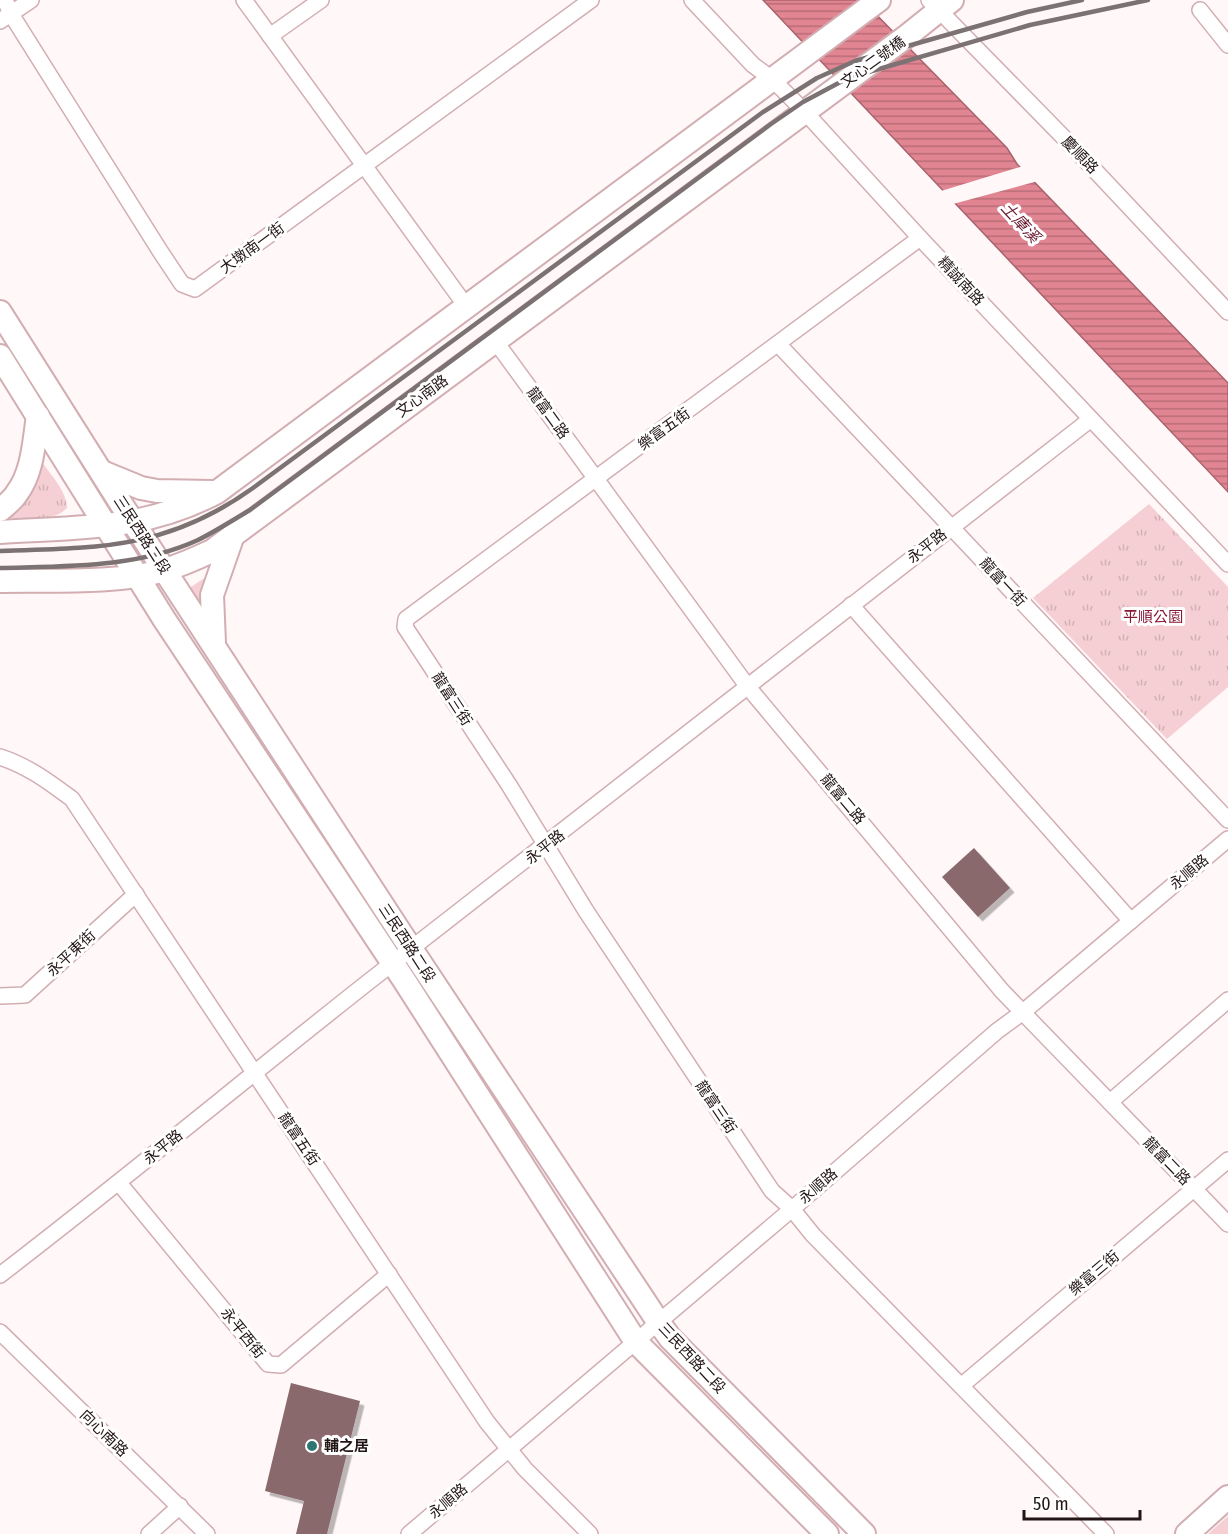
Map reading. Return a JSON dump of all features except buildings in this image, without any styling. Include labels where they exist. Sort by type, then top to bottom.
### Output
[{"type":"street","points":[[5,12],[31,0]]},
{"type":"street","points":[[244,0],[466,306]]},
{"type":"street","points":[[270,36],[321,0]]},
{"type":"street","name":"大墩南一街","points":[[5,12],[182,284],[195,289],[591,0]]},
{"type":"street","name":"精誠南路","points":[[692,0],[753,65],[772,78],[805,112],[920,238],[1228,564]]},
{"type":"street","points":[[0,532],[108,526],[134,522],[170,513],[217,492],[879,0]]},
{"type":"street","name":"文心二號橋","points":[[805,112],[907,36],[940,3]]},
{"type":"street","name":"慶順路","points":[[940,3],[1228,312]]},
{"type":"street","points":[[1200,10],[1228,45]]},
{"type":"street","name":"文心南路","points":[[0,581],[137,576],[164,570],[212,551],[805,112]]},
{"type":"street","name":"樂富五街","points":[[406,619],[779,345],[920,238]]},
{"type":"street","name":"三民西路二段","points":[[0,312],[164,570],[411,950],[659,1323],[670,1338],[864,1534]]},
{"type":"street","name":"龍富二路","points":[[496,342],[748,687],[1002,991],[1228,1224]]},
{"type":"street","name":"龍富一街","points":[[779,345],[1228,820]]},
{"type":"street","name":"三民西路二段","points":[[0,356],[108,526],[137,576],[392,964],[636,1342],[828,1534]]},
{"type":"street","points":[[0,510],[17,494],[24,482],[29,469],[38,416]]},
{"type":"street","name":"永平路","points":[[0,1275],[119,1183],[392,964],[1090,419]]},
{"type":"street","points":[[102,472],[141,488],[158,491],[217,492]]},
{"type":"street","points":[[215,647],[212,595],[233,535]]},
{"type":"street","points":[[851,605],[1131,921]]},
{"type":"street","name":"龍富三街","points":[[406,619],[405,627],[509,785],[592,921],[772,1191],[1106,1534]]},
{"type":"street","name":"龍富五街","points":[[0,757],[14,761],[40,775],[72,799],[487,1422],[525,1469],[590,1534]]},
{"type":"street","name":"永順路","points":[[409,1534],[659,1323],[997,1031],[1023,1012],[1228,839]]},
{"type":"street","name":"永平東街","points":[[0,996],[25,996],[136,894]]},
{"type":"street","points":[[1110,1102],[1228,1000]]},
{"type":"street","name":"樂富三街","points":[[961,1386],[1228,1160]]},
{"type":"street","name":"永平西街","points":[[119,1183],[268,1364],[281,1365],[389,1274]]},
{"type":"street","name":"向心南路","points":[[0,1332],[207,1534]]},
{"type":"street","points":[[1187,1534],[1228,1497]]},
{"type":"street","points":[[149,1534],[180,1506]]},
{"type":"green space","points":[[39,461],[54,478],[64,496],[67,508],[48,517],[12,518],[7,513]]},
{"type":"green space","name":"平順公園","points":[[1149,504],[1228,587],[1228,687],[1167,739],[1033,598]]},
{"type":"green space","points":[[212,573],[205,613],[188,589]]},
{"type":"green space","points":[[1228,1516],[1228,1534],[1208,1534]]},
{"type":"water","name":"土庫溪","points":[[763,0],[862,0],[1007,148],[1017,164],[1228,383],[1228,492]]},
{"type":"pier","points":[[1023,166],[1038,181],[953,204],[941,191]]},
{"type":"railway","points":[[0,551],[102,546],[132,541],[162,534],[192,523],[222,508],[253,488],[763,112],[817,78],[855,61],[1027,12],[1082,0]]},
{"type":"railway","points":[[0,568],[76,566],[126,561],[175,549],[218,529],[250,510],[771,124],[803,102],[848,78],[1030,25],[1148,0]]},
{"type":"place","name":"輔之居","points":[[312,1446]]}]
